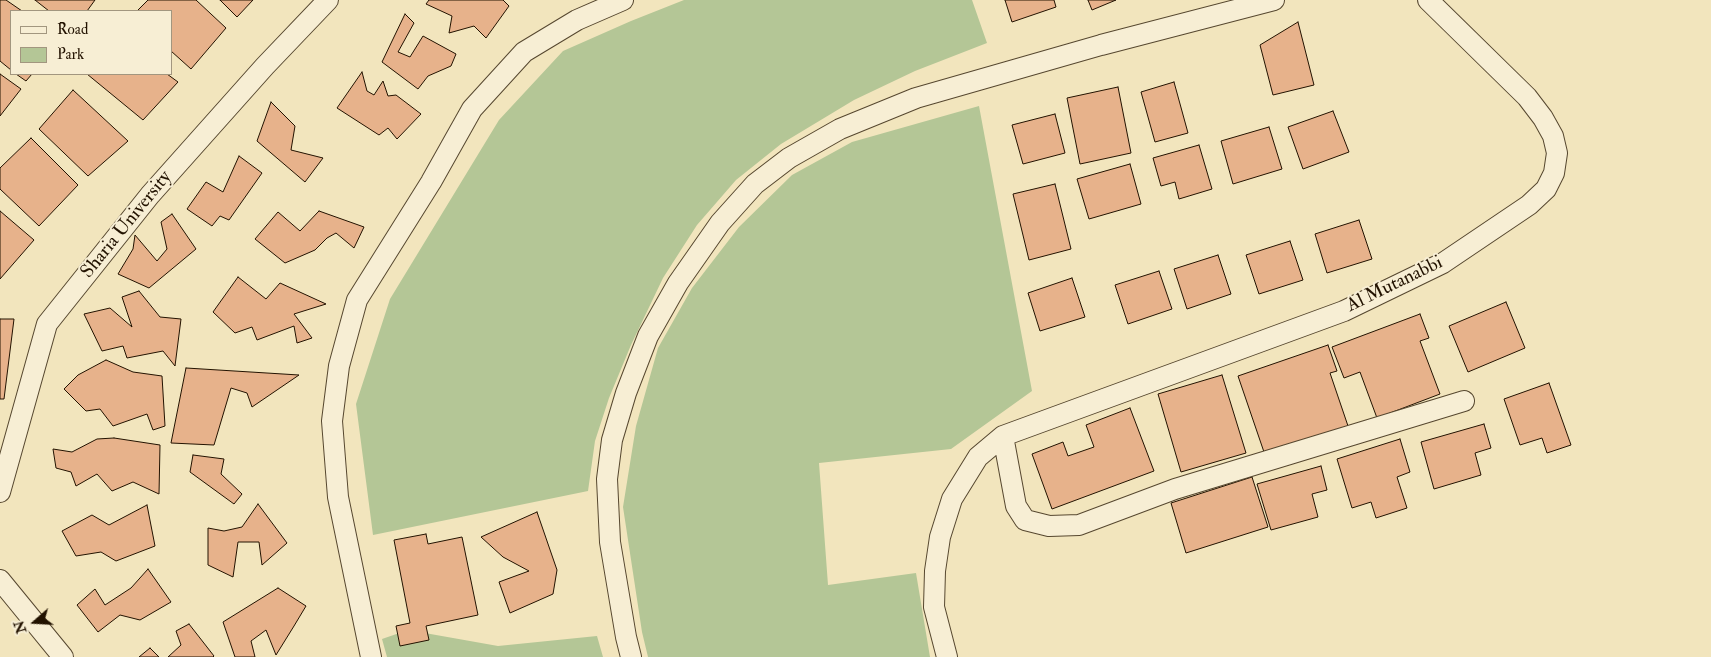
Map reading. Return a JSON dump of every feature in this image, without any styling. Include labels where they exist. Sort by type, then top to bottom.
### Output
[{"type":"street","name":"Sharia University","points":[[0,492],[47,324],[150,195],[265,66],[328,0]]},
{"type":"street","points":[[371,657],[338,497],[332,421],[339,366],[357,300],[431,182],[472,109],[524,52],[577,20],[623,0]]},
{"type":"street","points":[[631,657],[610,542],[607,479],[612,440],[626,393],[648,336],[683,276],[720,223],[755,184],[789,158],[840,128],[916,98],[1110,43],[1274,0]]},
{"type":"street","name":"Al Mutanabbi","points":[[947,657],[934,607],[935,571],[940,537],[952,499],[978,457],[1003,436],[1344,311],[1443,263],[1529,205],[1546,189],[1554,173],[1557,153],[1553,136],[1543,118],[1527,97],[1428,0]]},
{"type":"street","points":[[1003,436],[1016,506],[1025,520],[1049,526],[1079,525],[1175,489],[1464,401]]},
{"type":"street","points":[[0,580],[63,657]]},
{"type":"green space","points":[[684,0],[972,0],[987,43],[915,71],[854,100],[781,144],[736,180],[697,225],[663,278],[631,345],[609,398],[595,441],[588,491],[373,535],[356,404],[390,299],[499,120],[563,51]]},
{"type":"green space","points":[[979,106],[1032,391],[951,449],[819,463],[828,585],[916,573],[930,657],[648,657],[642,632],[623,507],[636,426],[658,348],[692,288],[739,227],[792,175],[852,142]]},
{"type":"green space","points":[[408,630],[498,646],[597,636],[603,657],[387,657],[382,639]]},
{"type":"building","points":[[0,0],[6,0],[21,10],[10,10],[10,69],[0,61]]},
{"type":"building","points":[[35,0],[95,0],[88,10],[48,10]]},
{"type":"building","points":[[148,0],[196,0],[226,28],[191,69],[172,52],[172,10],[138,10]]},
{"type":"building","points":[[220,0],[253,0],[237,17]]},
{"type":"building","points":[[429,0],[503,0],[509,6],[486,38],[474,26],[449,33],[452,16],[426,4]]},
{"type":"building","points":[[1005,0],[1054,0],[1056,7],[1012,22]]},
{"type":"building","points":[[1088,0],[1116,0],[1092,10]]},
{"type":"building","points":[[405,14],[414,23],[398,52],[410,57],[423,36],[456,54],[451,66],[428,76],[418,89],[382,62]]},
{"type":"building","points":[[1298,22],[1314,85],[1273,95],[1260,45]]},
{"type":"building","points":[[362,72],[367,91],[374,95],[383,81],[388,96],[396,95],[421,114],[397,139],[388,128],[379,135],[337,108]]},
{"type":"building","points":[[0,74],[21,89],[0,116]]},
{"type":"building","points":[[17,75],[31,75],[26,81]]},
{"type":"building","points":[[88,75],[168,75],[178,82],[143,120]]},
{"type":"building","points":[[1174,82],[1188,133],[1155,142],[1141,92]]},
{"type":"building","points":[[1118,87],[1131,153],[1080,164],[1067,98]]},
{"type":"building","points":[[73,90],[128,141],[88,176],[39,129]]},
{"type":"building","points":[[271,102],[295,126],[291,150],[323,158],[305,182],[257,141]]},
{"type":"building","points":[[1333,111],[1349,152],[1303,169],[1288,127]]},
{"type":"building","points":[[1055,114],[1065,153],[1023,164],[1012,125]]},
{"type":"building","points":[[1269,127],[1282,169],[1233,184],[1221,141]]},
{"type":"building","points":[[31,138],[78,185],[39,226],[0,189],[0,168]]},
{"type":"building","points":[[1199,145],[1212,189],[1179,199],[1175,182],[1161,186],[1153,158]]},
{"type":"building","points":[[239,156],[262,173],[229,220],[220,216],[212,226],[187,209],[206,182],[223,192]]},
{"type":"building","points":[[1130,164],[1141,204],[1089,219],[1077,179]]},
{"type":"building","points":[[1055,184],[1071,249],[1029,260],[1013,194]]},
{"type":"building","points":[[0,211],[34,240],[0,279]]},
{"type":"building","points":[[319,211],[364,227],[354,248],[336,233],[327,238],[315,250],[285,263],[255,239],[278,212],[300,231]]},
{"type":"building","points":[[172,214],[196,249],[149,288],[118,274],[133,249],[135,235],[157,261],[167,249],[161,222]]},
{"type":"building","points":[[1359,220],[1372,259],[1327,273],[1315,234]]},
{"type":"building","points":[[1290,241],[1303,280],[1259,294],[1246,255]]},
{"type":"building","points":[[1218,255],[1231,294],[1187,309],[1174,269]]},
{"type":"building","points":[[1159,271],[1172,309],[1128,324],[1115,285]]},
{"type":"building","points":[[238,277],[266,299],[280,283],[326,304],[294,314],[312,338],[297,343],[294,326],[257,340],[252,327],[235,333],[213,312]]},
{"type":"building","points":[[1072,278],[1085,317],[1040,331],[1028,293]]},
{"type":"building","points":[[139,291],[160,317],[181,319],[175,366],[163,351],[127,358],[123,346],[102,351],[84,314],[110,308],[132,327],[122,297]]},
{"type":"building","points":[[1506,302],[1525,348],[1468,372],[1449,326]]},
{"type":"building","points":[[1420,314],[1429,338],[1420,341],[1440,394],[1377,418],[1360,372],[1344,378],[1332,347]]},
{"type":"building","points":[[0,319],[14,319],[4,399],[0,399]]},
{"type":"building","points":[[1328,345],[1337,371],[1330,373],[1348,426],[1265,455],[1238,376]]},
{"type":"building","points":[[106,360],[133,372],[162,376],[165,426],[153,430],[147,414],[113,426],[100,409],[86,411],[64,389],[78,375]]},
{"type":"building","points":[[186,368],[299,375],[252,407],[247,393],[231,388],[214,445],[171,443]]},
{"type":"building","points":[[1222,375],[1246,453],[1181,472],[1158,394]]},
{"type":"building","points":[[1549,383],[1571,445],[1547,453],[1542,438],[1520,445],[1504,399]]},
{"type":"building","points":[[1130,408],[1154,471],[1052,509],[1032,454],[1063,442],[1068,456],[1094,447],[1086,425]]},
{"type":"building","points":[[1484,424],[1491,448],[1475,453],[1481,475],[1434,489],[1421,442]]},
{"type":"building","points":[[114,438],[160,445],[159,494],[133,482],[112,491],[97,474],[76,486],[71,472],[56,468],[53,449],[72,452],[97,439]]},
{"type":"building","points":[[1400,439],[1410,472],[1397,477],[1407,508],[1376,518],[1371,502],[1352,508],[1337,459]]},
{"type":"building","points":[[193,455],[224,459],[221,474],[242,494],[234,504],[190,472]]},
{"type":"building","points":[[1321,466],[1327,490],[1312,494],[1318,517],[1271,530],[1257,484]]},
{"type":"building","points":[[1252,477],[1268,527],[1186,553],[1171,503]]},
{"type":"building","points":[[258,504],[287,543],[262,565],[259,542],[238,542],[233,577],[208,565],[208,528],[224,531],[242,527]]},
{"type":"building","points":[[147,505],[155,546],[116,561],[101,552],[76,556],[62,531],[92,515],[109,525]]},
{"type":"building","points":[[537,512],[557,570],[553,594],[510,613],[499,582],[529,571],[503,557],[481,537]]},
{"type":"building","points":[[426,534],[428,544],[462,537],[478,615],[426,626],[429,640],[400,646],[396,626],[410,623],[394,540]]},
{"type":"building","points":[[148,569],[171,602],[140,620],[120,615],[98,632],[77,605],[95,589],[105,605],[131,588]]},
{"type":"building","points":[[278,588],[306,606],[276,655],[266,630],[251,641],[255,657],[235,657],[223,622]]},
{"type":"building","points":[[189,624],[213,657],[168,657],[181,645],[176,631]]},
{"type":"building","points":[[150,648],[159,657],[139,657]]}]
